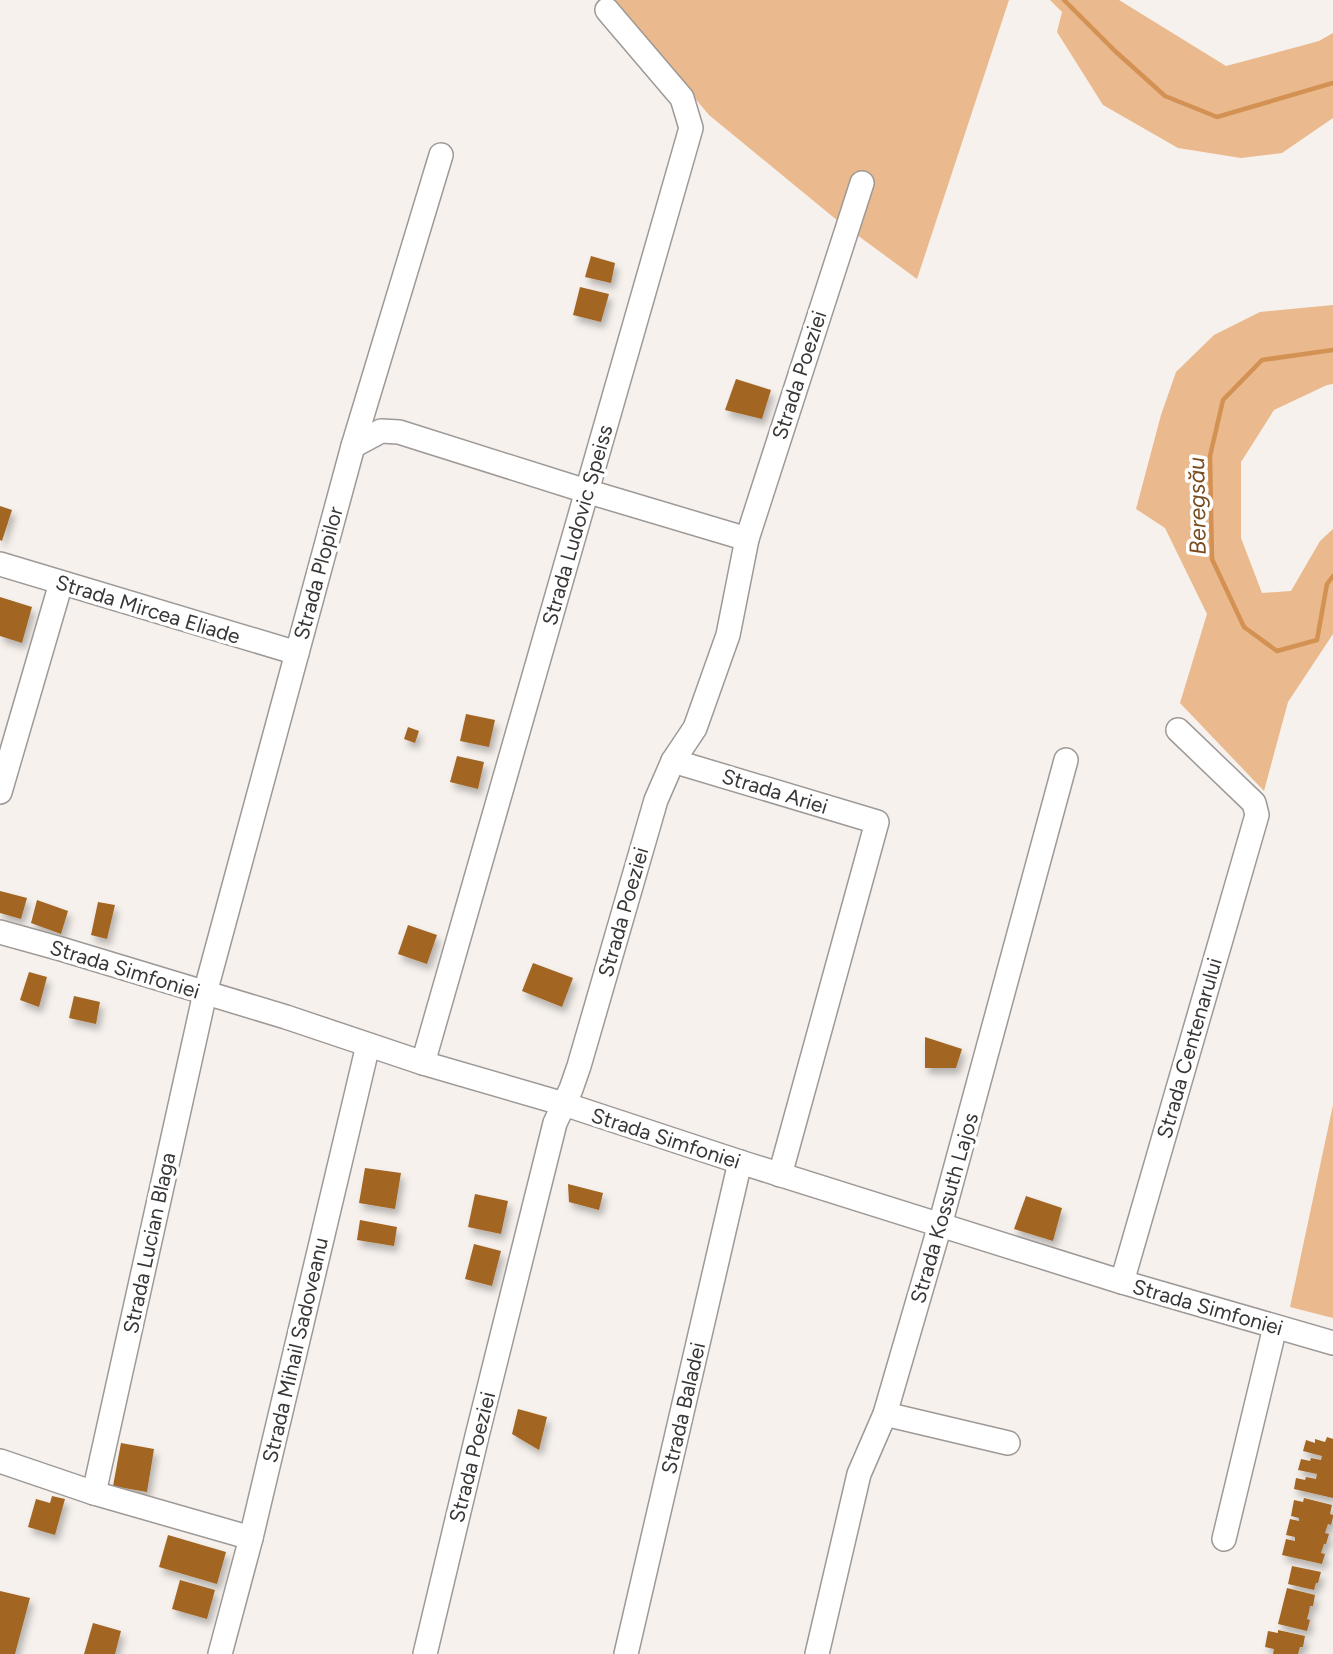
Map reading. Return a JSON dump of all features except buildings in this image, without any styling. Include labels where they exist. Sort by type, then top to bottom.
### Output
[{"type":"street","name":"Strada Ludovic Speiss","points":[[424,1063],[691,128],[682,98],[607,10]]},
{"type":"street","name":"Strada Plopilor","points":[[205,993],[353,446],[442,155]]},
{"type":"street","name":"Strada Poeziei","points":[[425,1654],[551,1136],[579,1066],[656,800],[673,761],[695,728],[728,635],[747,539],[862,183]]},
{"type":"street","points":[[353,446],[381,431],[399,432],[747,539]]},
{"type":"street","name":"Strada Mircea Eliade","points":[[0,564],[296,653]]},
{"type":"street","points":[[0,792],[61,583]]},
{"type":"street","name":"Strada Centenarului","points":[[1122,1282],[1257,815],[1254,803],[1178,730]]},
{"type":"street","name":"Strada Ariei","points":[[673,761],[877,822],[780,1175]]},
{"type":"street","name":"Strada Kossuth Lajos","points":[[817,1654],[859,1474],[885,1414],[940,1225],[1066,761]]},
{"type":"street","name":"Strada Simfoniei","points":[[0,932],[286,1017],[424,1063],[564,1104],[1122,1282],[1333,1343]]},
{"type":"street","name":"Strada Lucian Blaga","points":[[94,1493],[205,993]]},
{"type":"street","name":"Strada Mihail Sadoveanu","points":[[220,1654],[251,1538],[368,1045]]},
{"type":"street","name":"Strada Baladei","points":[[626,1654],[740,1162]]},
{"type":"street","points":[[1224,1539],[1275,1327]]},
{"type":"street","points":[[885,1414],[1008,1443]]},
{"type":"street","points":[[0,1461],[94,1493],[251,1538]]},
{"type":"shaded area","points":[[612,0],[1009,0],[917,279],[838,221],[709,115]]},
{"type":"shaded area","points":[[1050,0],[1119,0],[1226,66],[1319,41],[1333,33],[1333,118],[1282,153],[1241,158],[1178,148],[1103,105],[1057,32],[1062,12]]},
{"type":"shaded area","points":[[1333,305],[1333,384],[1274,410],[1241,462],[1241,538],[1262,593],[1291,591],[1320,541],[1333,529],[1333,634],[1288,702],[1264,791],[1180,703],[1207,614],[1165,528],[1136,509],[1161,415],[1176,372],[1214,335],[1260,312]]},
{"type":"shaded area","points":[[1333,1105],[1333,1318],[1290,1307]]},
{"type":"waterway","name":"Beregsău","points":[[1064,0],[1165,96],[1217,117],[1333,83]]},
{"type":"waterway","name":"Beregsău","points":[[1333,350],[1262,360],[1223,400],[1210,456],[1212,559],[1244,627],[1277,651],[1317,640],[1327,584],[1333,576]]}]
